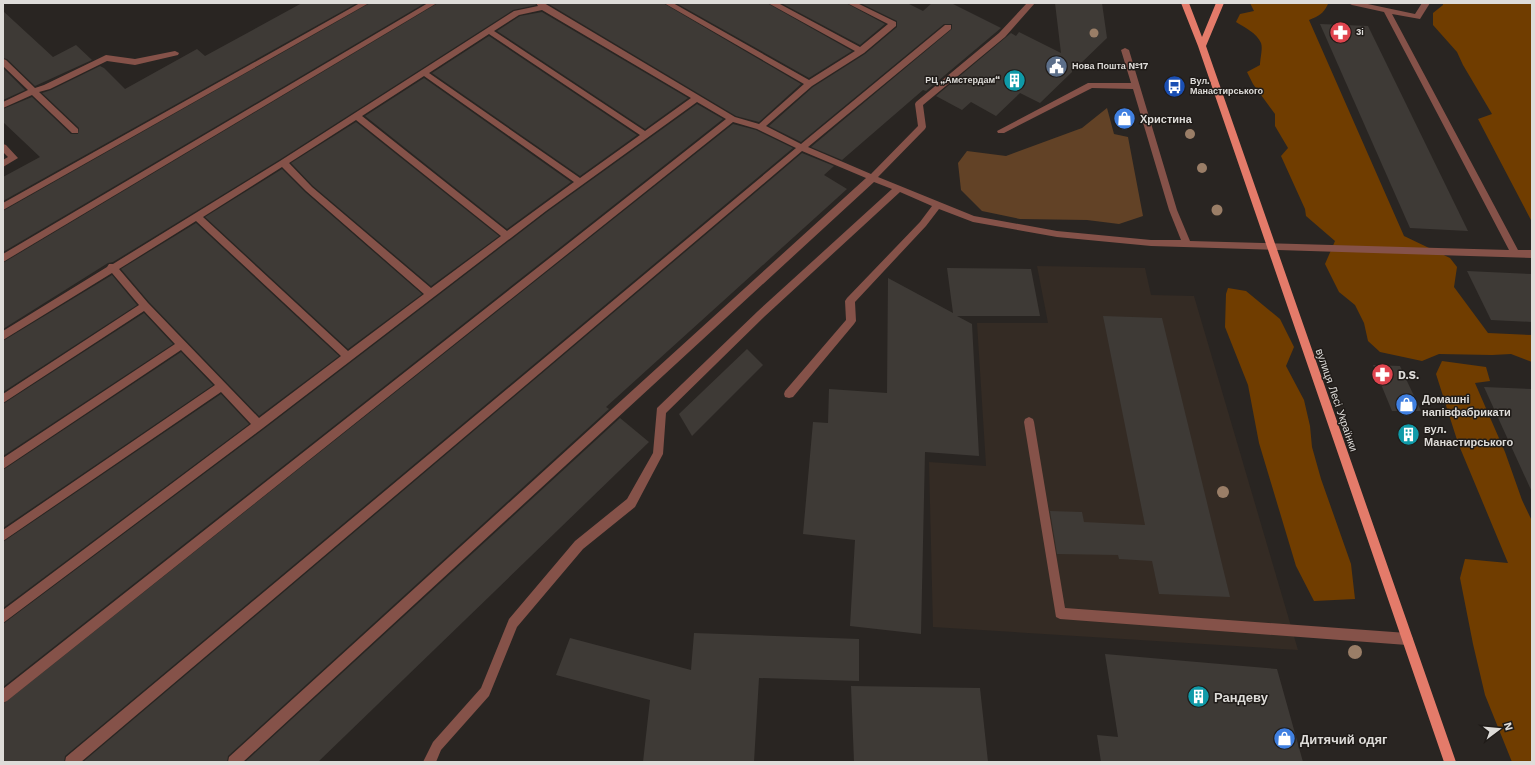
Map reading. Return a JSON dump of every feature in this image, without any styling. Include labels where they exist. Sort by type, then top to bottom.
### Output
[{"type":"main road","name":"вулиця Лесі Українки","points":[[1185,3],[1202,46],[1450,762]]},
{"type":"main road","points":[[1202,46],[1220,3]]},
{"type":"lane","points":[[3,206],[365,3]]},
{"type":"lane","points":[[3,258],[433,3]]},
{"type":"lane","points":[[668,3],[809,84]]},
{"type":"lane","points":[[772,3],[861,51]]},
{"type":"lane","points":[[760,127],[809,84],[861,51],[893,24],[851,3]]},
{"type":"lane","points":[[234,762],[872,178],[922,127],[919,104],[1002,35],[1031,3]]},
{"type":"lane","points":[[1352,3],[1417,17],[1426,3]]},
{"type":"lane","points":[[3,336],[112,267],[283,163],[517,13],[541,5],[732,119],[760,127],[802,148],[972,219],[1057,234],[1151,243],[1271,248],[1532,254]]},
{"type":"lane","points":[[1387,11],[1516,254]]},
{"type":"lane","points":[[71,762],[948,27]]},
{"type":"lane","points":[[489,31],[646,135]]},
{"type":"lane","points":[[1126,50],[1172,210],[1187,244]]},
{"type":"lane","points":[[3,105],[33,90],[47,87],[106,58],[135,62],[175,53]]},
{"type":"lane","points":[[3,62],[75,131]]},
{"type":"lane","points":[[423,72],[580,182]]},
{"type":"lane","points":[[1001,131],[1091,85],[1136,86]]},
{"type":"lane","points":[[3,617],[580,182],[696,98]]},
{"type":"lane","points":[[356,116],[508,236]]},
{"type":"lane","points":[[3,698],[732,119]]},
{"type":"lane","points":[[3,147],[14,158],[3,164]]},
{"type":"lane","points":[[283,163],[309,189],[431,294]]},
{"type":"lane","points":[[429,762],[437,746],[485,692],[513,623],[579,545],[631,502],[658,454],[661,411],[761,314],[898,189]]},
{"type":"lane","points":[[789,394],[851,321],[850,301],[923,224],[937,205]]},
{"type":"lane","points":[[197,216],[348,357]]},
{"type":"lane","points":[[112,267],[145,306],[259,425]]},
{"type":"lane","points":[[3,399],[145,306]]},
{"type":"lane","points":[[3,464],[182,344]]},
{"type":"lane","points":[[3,536],[222,386]]},
{"type":"lane","points":[[1029,422],[1060,613],[1407,639]]},
{"type":"shaded area","points":[[1250,3],[1328,4],[1320,14],[1309,20],[1404,236],[1450,258],[1457,267],[1454,287],[1488,333],[1532,335],[1532,362],[1511,354],[1439,354],[1422,361],[1380,352],[1368,341],[1364,323],[1355,305],[1339,292],[1325,264],[1335,241],[1306,216],[1305,209],[1281,156],[1288,148],[1275,126],[1275,114],[1253,84],[1247,72],[1260,65],[1262,48],[1257,36],[1236,22],[1240,14],[1254,11]]},
{"type":"shaded area","points":[[1443,3],[1532,3],[1532,222],[1478,119],[1492,114],[1457,52],[1433,25],[1433,13],[1443,5]]},
{"type":"shaded area","points":[[1107,108],[1114,134],[1128,137],[1143,216],[1119,224],[1087,220],[1020,219],[982,211],[961,190],[958,163],[967,151],[1006,156],[1082,128]]},
{"type":"shaded area","points":[[1037,266],[1145,268],[1151,295],[1194,296],[1298,650],[933,627],[929,462],[986,466],[977,323],[1048,323]]},
{"type":"shaded area","points":[[1228,288],[1246,291],[1280,319],[1294,347],[1286,366],[1304,400],[1310,426],[1312,447],[1321,479],[1351,564],[1355,599],[1314,601],[1296,566],[1259,443],[1248,385],[1225,327],[1226,294]]},
{"type":"shaded area","points":[[1442,361],[1486,367],[1490,381],[1475,383],[1505,452],[1522,500],[1532,521],[1532,762],[1512,762],[1485,695],[1473,644],[1460,578],[1465,559],[1508,563],[1458,443],[1436,374]]},
{"type":"building","points":[[302,3],[357,3],[3,201],[3,177],[40,157],[3,122],[3,109],[32,97],[71,134],[78,134],[79,128],[42,93],[100,66],[104,68],[125,89],[197,49],[205,56]]},
{"type":"building","points":[[370,3],[425,3],[3,252],[3,211]]},
{"type":"building","points":[[438,3],[535,3],[536,5],[513,10],[279,160],[113,262],[108,263],[3,329],[3,263]]},
{"type":"building","points":[[547,3],[663,3],[801,84],[759,122],[736,116]]},
{"type":"building","points":[[676,3],[767,3],[852,51],[809,78]]},
{"type":"building","points":[[781,3],[846,3],[885,24],[860,45]]},
{"type":"building","points":[[860,3],[907,3],[923,11],[932,3],[951,3],[1001,28],[926,91],[923,90],[842,160],[811,147],[952,29],[952,24],[944,24],[801,142],[769,126],[813,87],[865,54],[897,27],[897,21]]},
{"type":"building","name":"РЦ „Амстердам“","points":[[1055,3],[1102,3],[1107,38],[1078,66],[1072,66],[1072,72],[1040,103],[1020,93],[996,116],[971,102],[962,110],[936,96],[1011,33],[1016,36],[1019,32],[1061,53]]},
{"type":"building","points":[[3,11],[53,57],[76,45],[92,60],[35,86],[7,59],[3,58]]},
{"type":"building","points":[[542,12],[688,98],[645,129],[497,31],[520,16]]},
{"type":"building","points":[[1320,24],[1368,26],[1468,231],[1410,228]]},
{"type":"building","points":[[489,36],[637,135],[580,176],[432,73]]},
{"type":"building","points":[[3,68],[25,90],[3,100]]},
{"type":"building","points":[[424,78],[571,182],[507,229],[365,116]]},
{"type":"building","points":[[697,104],[723,119],[3,687],[3,624],[264,429],[547,212]]},
{"type":"building","points":[[356,122],[499,236],[431,286],[313,186],[291,163]]},
{"type":"building","points":[[733,124],[756,130],[793,148],[65,756],[64,762],[3,762],[3,704]]},
{"type":"building","points":[[802,153],[834,166],[824,175],[847,189],[606,407],[609,409],[228,756],[227,762],[83,762]]},
{"type":"building","points":[[282,169],[305,192],[422,294],[348,349],[205,217]]},
{"type":"building","points":[[196,223],[339,356],[259,416],[149,302],[121,269]]},
{"type":"building","points":[[947,268],[1031,269],[1040,316],[957,316],[972,324],[979,456],[925,452],[921,634],[850,626],[855,540],[803,534],[813,422],[828,423],[829,389],[887,393],[888,278],[953,313]]},
{"type":"building","points":[[1467,271],[1532,274],[1532,322],[1491,320]]},
{"type":"building","points":[[112,275],[137,305],[3,392],[3,341]]},
{"type":"building","points":[[144,313],[173,344],[3,456],[3,404]]},
{"type":"building","points":[[1103,316],[1162,318],[1230,597],[1159,594],[1152,561],[1119,559],[1118,555],[1057,554],[1050,511],[1082,512],[1084,522],[1145,525]]},
{"type":"building","points":[[747,349],[763,365],[692,436],[679,414]]},
{"type":"building","points":[[181,352],[213,385],[3,528],[3,470]]},
{"type":"building","points":[[1373,365],[1400,366],[1421,411],[1392,411]]},
{"type":"building","points":[[1484,387],[1532,389],[1532,492]]},
{"type":"building","points":[[221,394],[249,424],[3,608],[3,542]]},
{"type":"building","points":[[620,418],[649,442],[318,762],[245,762]]},
{"type":"building","points":[[694,633],[859,639],[859,681],[759,678],[754,762],[643,762],[650,700],[556,675],[570,638],[691,670]]},
{"type":"building","name":"Рандеву","points":[[1105,654],[1277,669],[1303,762],[1101,762],[1097,735],[1118,737]]},
{"type":"building","points":[[851,686],[980,688],[988,762],[854,762]]},
{"type":"place","name":"3і","points":[[1341,32]]},
{"type":"place","name":"Нова Пошта №17","points":[[1056,66]]},
{"type":"place","name":"РЦ „Амстердам“","points":[[1015,80]]},
{"type":"place","name":"Вул. Манастирського","points":[[1174,86]]},
{"type":"place","name":"Христина","points":[[1125,119]]},
{"type":"place","name":"D.S.","points":[[1383,375]]},
{"type":"place","name":"Домашні напівфабрикати","points":[[1406,405]]},
{"type":"place","name":"вул. Манастирського","points":[[1409,435]]},
{"type":"place","name":"Рандеву","points":[[1198,697]]},
{"type":"place","name":"Дитячий одяг","points":[[1284,739]]}]
